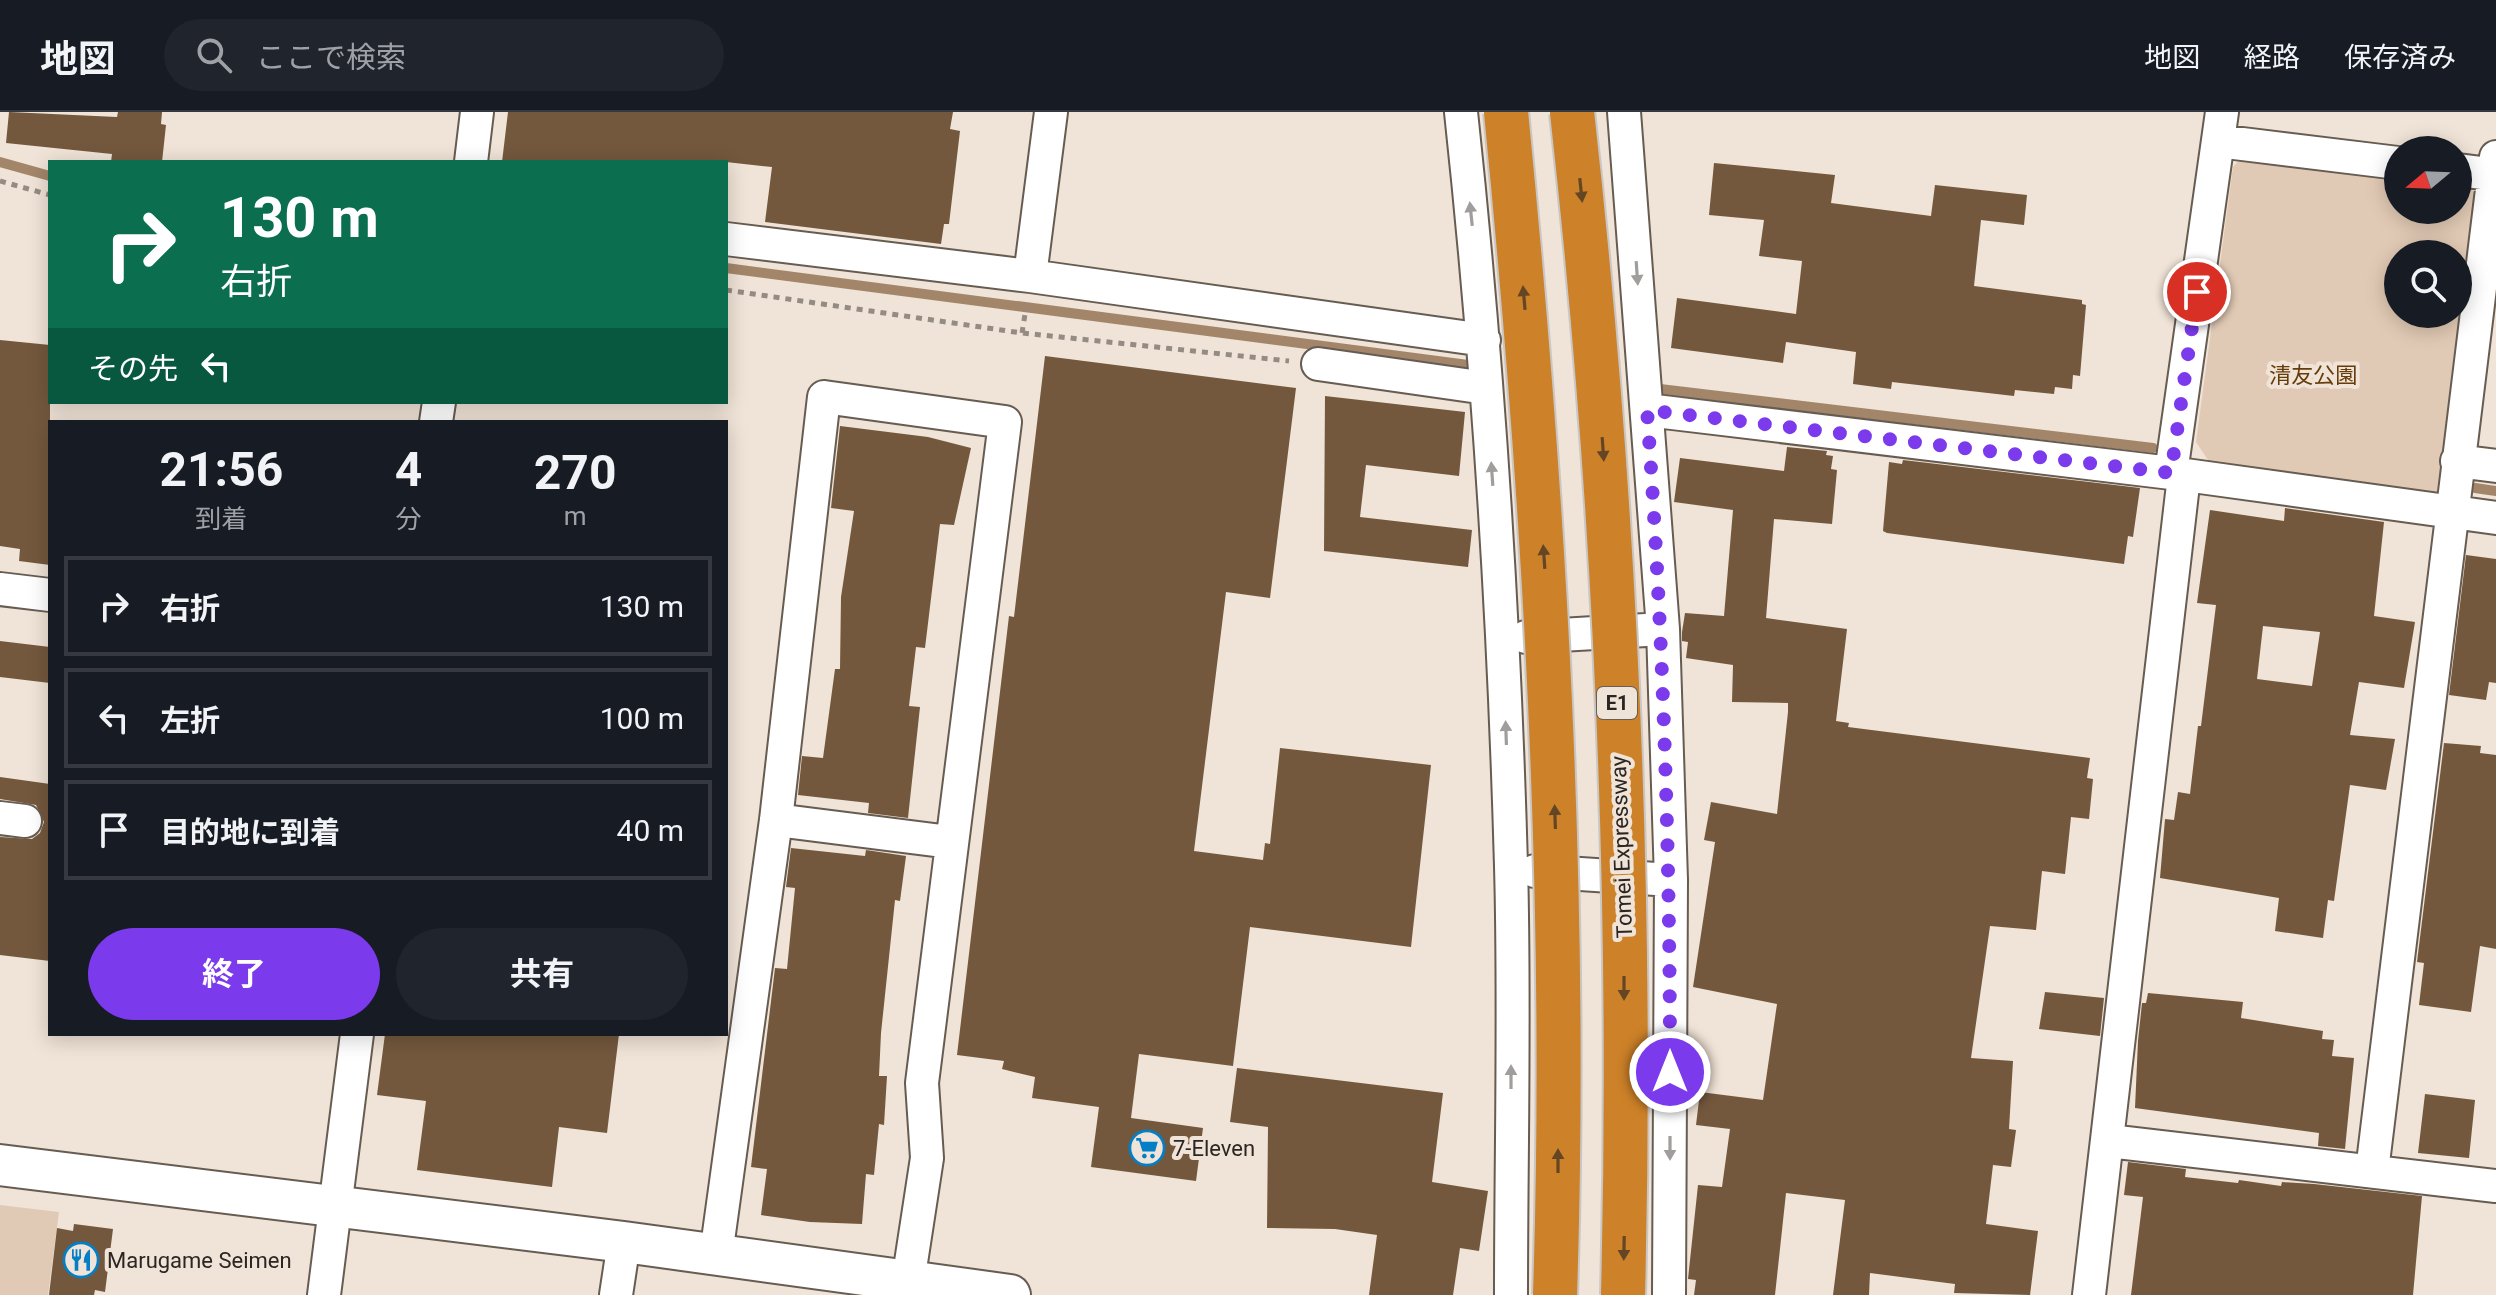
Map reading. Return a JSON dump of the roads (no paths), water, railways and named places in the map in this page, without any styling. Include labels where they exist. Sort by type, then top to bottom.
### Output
[{"type":"highway","points":[[1506,112],[1548,615],[1558,910],[1555,1295]]},
{"type":"highway","name":"Tomei Expressway","points":[[1572,112],[1592,290],[1613,609],[1624,911],[1623,1295]]},
{"type":"street","points":[[471,160],[477,112]]},
{"type":"street","points":[[1030,276],[1051,112]]},
{"type":"street","points":[[1461,112],[1484,340],[1503,639],[1511,869],[1511,1295]]},
{"type":"street","points":[[1624,112],[1663,629],[1671,880],[1669,1295]]},
{"type":"street","points":[[2089,1295],[2109,1141],[2177,474],[2220,127],[2384,160]]},
{"type":"street","points":[[2372,1171],[2450,513],[2495,169],[2472,170]]},
{"type":"street","points":[[728,239],[1030,276],[1484,340]]},
{"type":"street","points":[[1318,364],[1486,388]]},
{"type":"street","points":[[716,1255],[776,820],[824,397],[1005,422],[922,1083],[927,1158],[907,1288]]},
{"type":"street","points":[[1647,410],[2177,474],[2496,518]]},
{"type":"street","points":[[2457,461],[2496,466]]},
{"type":"street","points":[[0,589],[48,595]]},
{"type":"street","points":[[1503,639],[1663,629]]},
{"type":"street","points":[[776,820],[950,842]]},
{"type":"street","points":[[1511,869],[1671,880]]},
{"type":"street","points":[[324,1295],[357,1036]]},
{"type":"street","points":[[2109,1141],[2496,1186]]},
{"type":"street","points":[[0,1165],[624,1242],[907,1288],[1010,1295]]},
{"type":"street","points":[[616,1295],[624,1242]]},
{"type":"waterway","points":[[0,162],[48,175]]},
{"type":"waterway","points":[[728,268],[1468,365]]},
{"type":"waterway","points":[[1660,389],[2153,448]]},
{"type":"waterway","points":[[2475,488],[2496,491]]},
{"type":"place","name":"7-Eleven","points":[[1147,1148]]},
{"type":"place","name":"Marugame Seimen","points":[[81,1260]]},
{"type":"park label","name":"清友公園","points":[[2313,375]]}]
